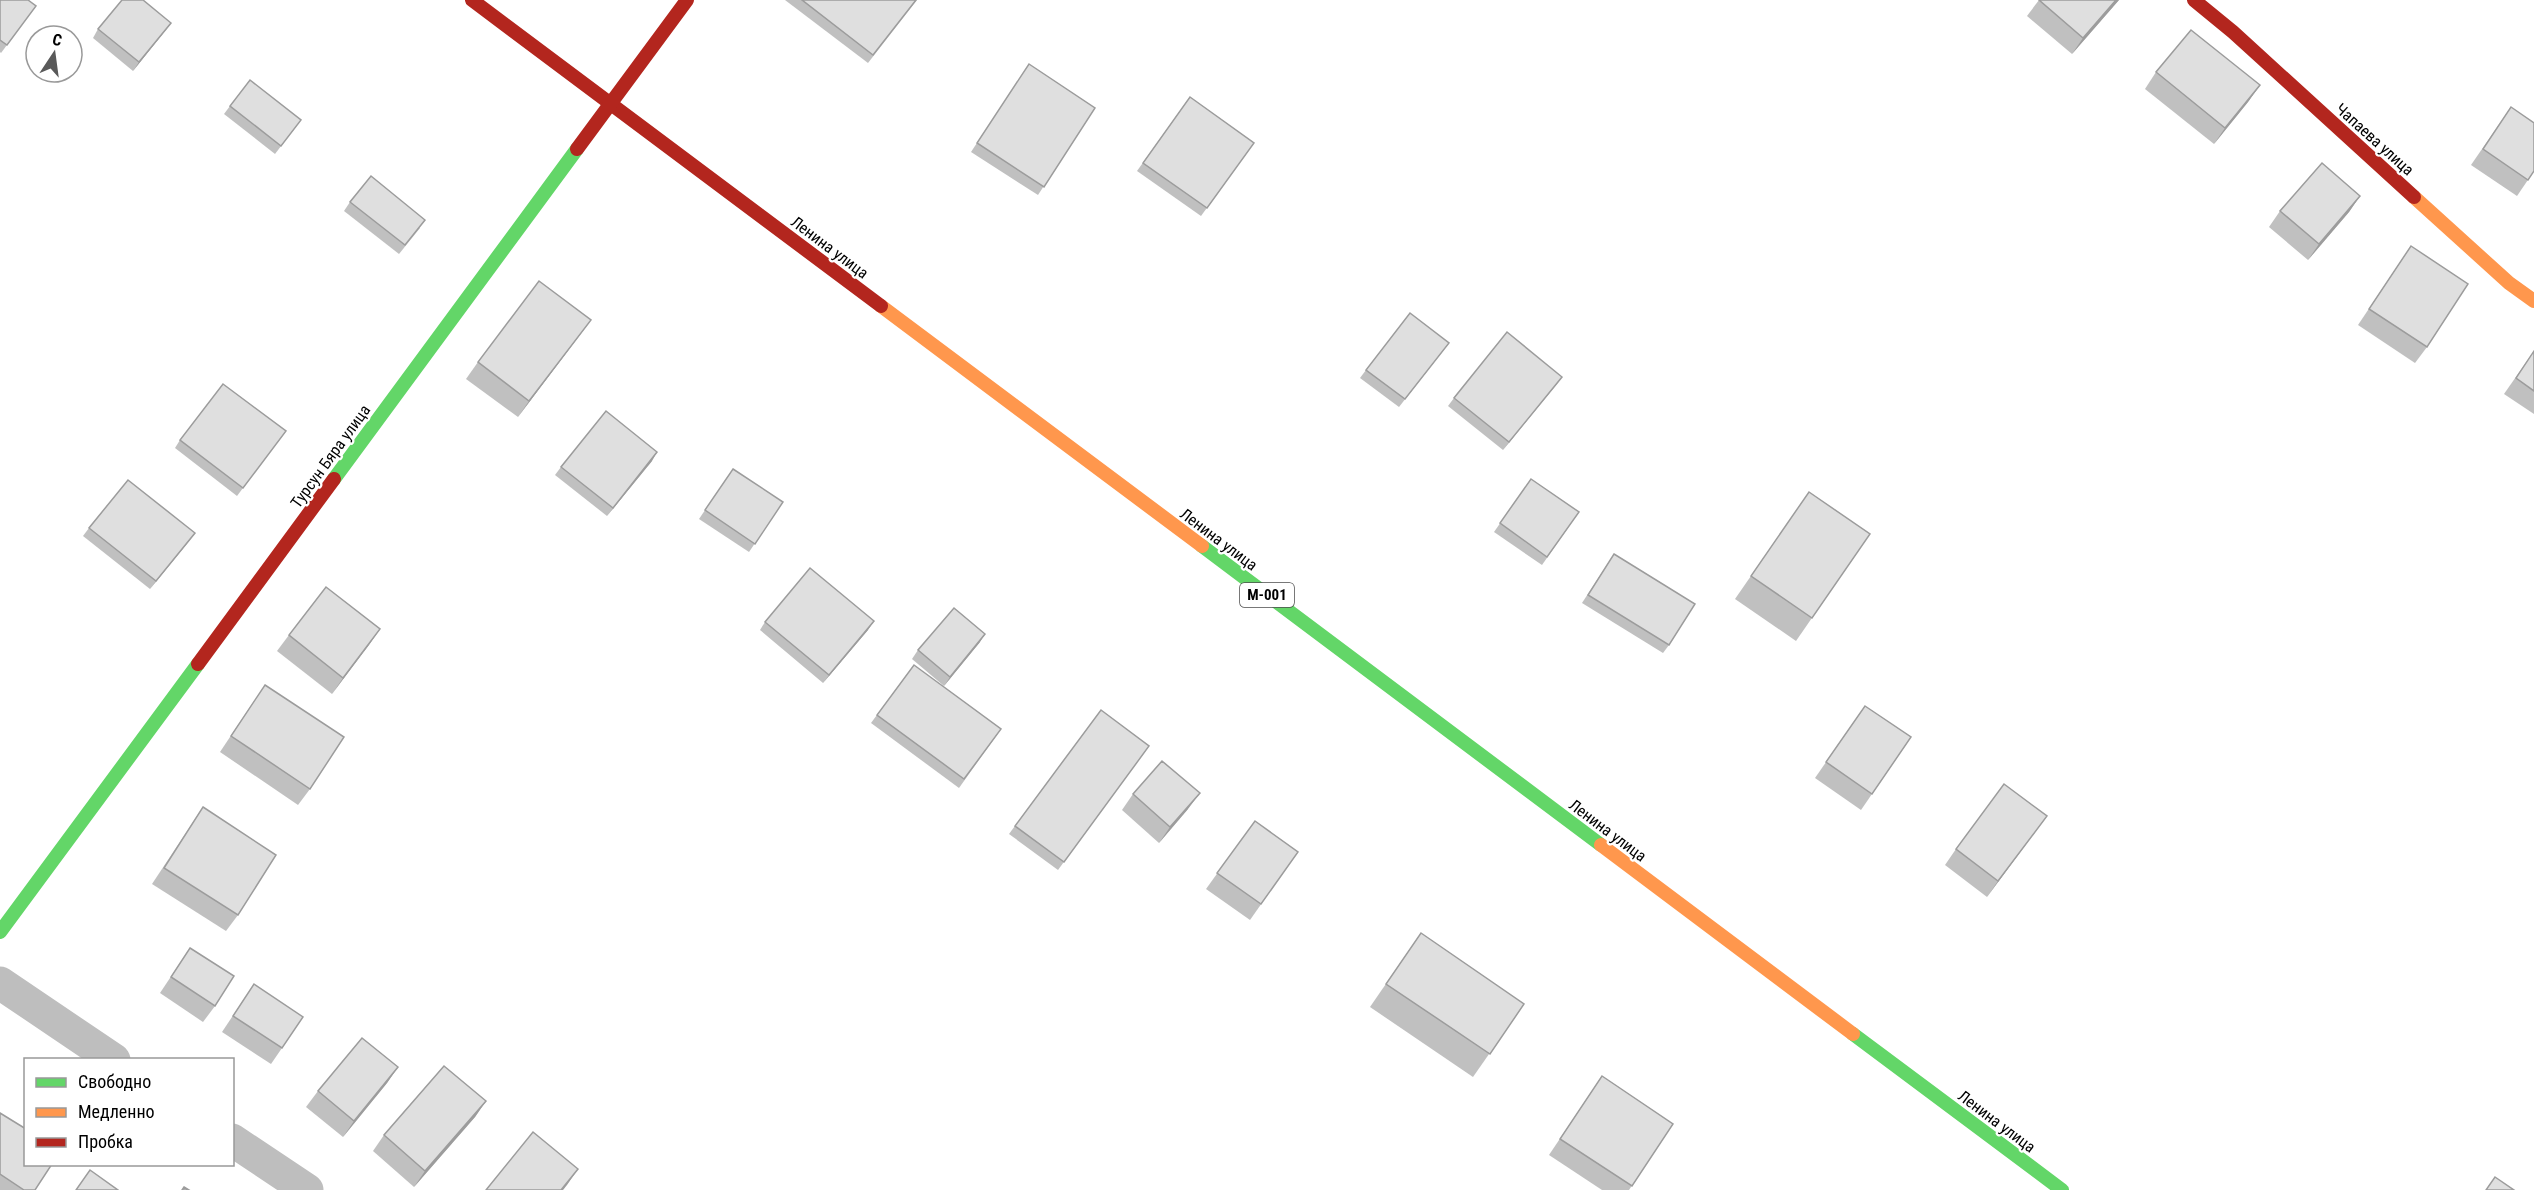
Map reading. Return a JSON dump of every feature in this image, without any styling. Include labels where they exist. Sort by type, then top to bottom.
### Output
[{"type":"main road","name":"Ленина улица","points":[[472,0],[2062,1190]]},
{"type":"main road","name":"Турсун Бяра улица","points":[[0,932],[687,0]]},
{"type":"main road","name":"Чапаева улица","points":[[2194,0],[2242,40],[2509,283],[2534,301]]},
{"type":"street","points":[[0,983],[112,1058]]},
{"type":"street","points":[[234,1141],[307,1190]]},
{"type":"building","points":[[0,0],[28,0],[36,6],[7,45],[0,40]]},
{"type":"building","points":[[122,0],[143,0],[171,23],[139,62],[98,29]]},
{"type":"building","points":[[802,0],[916,0],[873,55]]},
{"type":"building","points":[[2039,0],[2116,0],[2083,38]]},
{"type":"building","points":[[2191,30],[2260,85],[2225,128],[2156,72]]},
{"type":"building","points":[[1029,64],[1095,108],[1044,187],[977,143]]},
{"type":"building","points":[[250,80],[301,120],[281,146],[230,106]]},
{"type":"building","points":[[1190,97],[1254,143],[1207,208],[1143,163]]},
{"type":"building","points":[[2511,107],[2534,123],[2534,171],[2528,180],[2483,149]]},
{"type":"building","points":[[2322,163],[2360,196],[2319,244],[2280,211]]},
{"type":"building","points":[[371,176],[425,220],[405,245],[350,202]]},
{"type":"building","points":[[2411,246],[2468,284],[2427,347],[2369,309]]},
{"type":"building","points":[[539,281],[591,320],[529,401],[478,362]]},
{"type":"building","points":[[1410,313],[1449,343],[1405,399],[1366,370]]},
{"type":"building","points":[[1507,332],[1562,377],[1509,442],[1454,398]]},
{"type":"building","points":[[2534,351],[2534,391],[2516,378]]},
{"type":"building","points":[[223,384],[286,431],[243,488],[180,440]]},
{"type":"building","points":[[606,411],[657,452],[613,508],[561,467]]},
{"type":"building","points":[[733,469],[783,502],[755,544],[705,510]]},
{"type":"building","points":[[1531,479],[1579,512],[1547,557],[1500,523]]},
{"type":"building","points":[[128,480],[195,533],[156,581],[89,528]]},
{"type":"building","points":[[1809,492],[1870,534],[1812,618],[1751,576]]},
{"type":"building","points":[[1614,554],[1695,604],[1669,645],[1588,595]]},
{"type":"building","points":[[810,568],[874,621],[829,675],[765,622]]},
{"type":"building","points":[[326,587],[380,629],[343,678],[289,635]]},
{"type":"building","points":[[954,608],[985,634],[950,677],[918,650]]},
{"type":"building","points":[[914,665],[1001,729],[964,779],[877,715]]},
{"type":"building","points":[[265,685],[344,737],[310,789],[231,736]]},
{"type":"building","points":[[1865,706],[1911,737],[1872,794],[1826,762]]},
{"type":"building","points":[[1101,710],[1149,746],[1064,862],[1015,826]]},
{"type":"building","points":[[1162,761],[1200,793],[1170,827],[1133,794]]},
{"type":"building","points":[[2004,784],[2047,816],[1998,881],[1956,849]]},
{"type":"building","points":[[203,807],[276,855],[238,915],[164,868]]},
{"type":"building","points":[[1255,821],[1298,852],[1261,904],[1217,873]]},
{"type":"building","points":[[1421,933],[1524,1004],[1490,1054],[1386,984]]},
{"type":"building","points":[[190,948],[234,976],[215,1006],[171,977]]},
{"type":"building","points":[[254,984],[303,1017],[282,1048],[233,1016]]},
{"type":"building","points":[[362,1038],[398,1067],[354,1121],[318,1091]]},
{"type":"building","points":[[444,1066],[486,1101],[425,1171],[384,1135]]},
{"type":"building","points":[[1602,1076],[1673,1124],[1632,1186],[1560,1139]]},
{"type":"building","points":[[0,1113],[24,1128],[24,1166],[51,1166],[35,1190],[24,1190],[0,1174]]},
{"type":"building","points":[[533,1132],[578,1169],[561,1190],[486,1190]]},
{"type":"building","points":[[90,1170],[118,1190],[76,1190]]},
{"type":"building","points":[[2495,1177],[2514,1190],[2486,1190]]},
{"type":"traffic: fast","points":[[334,479],[577,149]]},
{"type":"traffic: fast","points":[[1202,546],[1601,845]]},
{"type":"traffic: fast","points":[[0,932],[198,664]]},
{"type":"traffic: fast","points":[[1853,1034],[2062,1190]]},
{"type":"traffic: slow","points":[[2414,197],[2509,283],[2534,301]]},
{"type":"traffic: slow","points":[[881,306],[1202,546]]},
{"type":"traffic: slow","points":[[1601,845],[1853,1034]]},
{"type":"traffic: jam","points":[[472,0],[881,306]]},
{"type":"traffic: jam","points":[[577,149],[687,0]]},
{"type":"traffic: jam","points":[[2194,0],[2233,32],[2414,197]]},
{"type":"traffic: jam","points":[[198,664],[334,479]]}]
